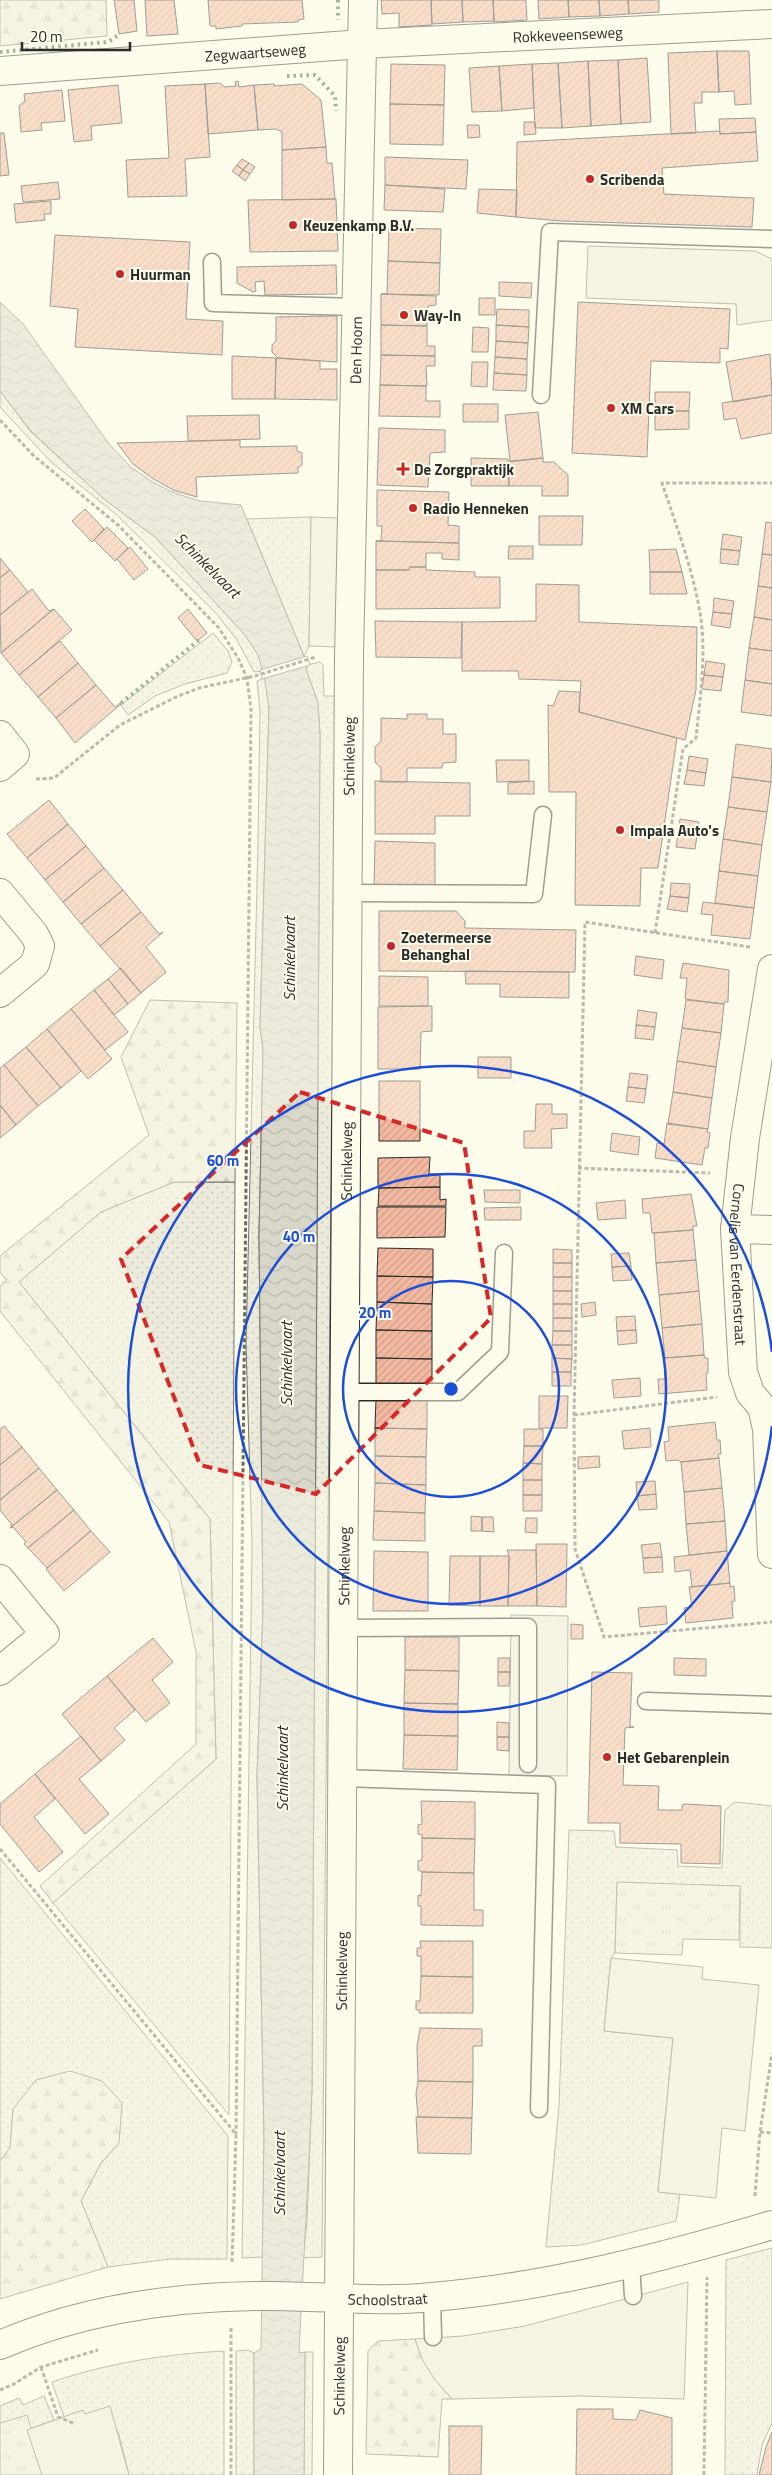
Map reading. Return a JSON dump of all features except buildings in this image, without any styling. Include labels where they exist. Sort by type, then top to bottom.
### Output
[{"type":"street","name":"Den Hoorn","points":[[349,657],[362,0]]},
{"type":"street","name":"Rokkeveenseweg","points":[[362,44],[772,24]]},
{"type":"street","name":"Zegwaartseweg","points":[[0,71],[362,44]]},
{"type":"street","name":"Schinkelweg","points":[[338,2475],[349,657]]},
{"type":"street","points":[[0,735],[15,754],[0,767]]},
{"type":"street","points":[[0,893],[34,934],[40,946],[35,964],[0,993]]},
{"type":"street","name":"Cornelis van Eerdenstraat","points":[[772,969],[735,1229],[743,1372],[750,1393],[762,1407],[767,1429],[772,1554]]},
{"type":"street","points":[[735,1229],[772,1230]]},
{"type":"street","points":[[0,1579],[45,1634],[0,1671]]},
{"type":"street","name":"Schoolstraat","points":[[0,2345],[18,2337],[103,2312],[158,2303],[232,2297],[432,2298],[552,2281],[708,2244],[762,2228]]},
{"type":"lane","points":[[541,395],[550,232],[772,239]]},
{"type":"lane","points":[[212,262],[213,303],[357,306]]},
{"type":"lane","points":[[348,893],[534,894],[544,815]]},
{"type":"lane","points":[[345,1392],[458,1392],[500,1352],[504,1253]]},
{"type":"lane","points":[[344,1628],[528,1627],[528,1764]]},
{"type":"lane","points":[[646,1701],[772,1705]]},
{"type":"lane","points":[[343,1778],[547,1784],[539,2109]]},
{"type":"lane","points":[[631,2262],[633,2296]]},
{"type":"lane","points":[[432,2298],[433,2337]]},
{"type":"path","points":[[0,420],[34,456],[118,525],[219,628],[247,678],[251,710],[236,2134],[231,2331],[230,2475]]},
{"type":"path","points":[[655,932],[683,749],[696,738],[702,650],[701,621],[694,580],[662,483],[772,483]]},
{"type":"path","points":[[54,778],[120,725],[199,688],[255,676],[318,657]]},
{"type":"path","points":[[752,947],[585,922],[578,1168],[574,1415],[575,1549],[604,1637],[772,1622]]},
{"type":"path","points":[[578,1168],[742,1174]]},
{"type":"path","points":[[574,1415],[750,1393]]},
{"type":"path","points":[[0,1849],[236,2134]]},
{"type":"path","points":[[762,2228],[760,2132],[772,2053]]},
{"type":"path","points":[[760,2132],[772,2134]]},
{"type":"path","points":[[704,2475],[708,2244]]},
{"type":"path","points":[[222,2332],[240,2331]]},
{"type":"path","points":[[0,2390],[14,2384],[41,2366],[103,2348]]},
{"type":"path","points":[[41,2366],[58,2417],[73,2423]]},
{"type":"highlighted area","points":[[300,1092],[464,1143],[491,1318],[316,1494],[200,1465],[121,1259]]},
{"type":"green space","points":[[0,0],[106,0],[107,36],[0,46]]},
{"type":"green space","points":[[0,391],[31,432],[104,499],[156,538],[245,635],[258,655],[263,671],[254,672],[237,640],[215,612],[118,516],[50,461],[0,407]]},
{"type":"green space","points":[[311,517],[309,646],[304,656],[247,519]]},
{"type":"green space","points":[[213,633],[228,651],[232,662],[227,673],[185,684],[155,696],[128,715],[121,705]]},
{"type":"green space","points":[[320,662],[323,665],[324,696],[335,696],[322,2257],[303,2258],[307,2221],[312,2088],[320,734],[318,703],[306,669],[307,665]]},
{"type":"green space","points":[[265,678],[269,708],[260,1027],[263,1049],[259,1235],[263,1610],[257,1776],[264,2135],[263,2257],[242,2258],[252,1546],[246,1344],[258,842],[260,711],[257,681]]},
{"type":"green space","points":[[150,1000],[237,1003],[235,1182],[174,1182],[101,1212],[19,1282],[210,1519],[216,1759],[53,1903],[40,1886],[196,1744],[196,1652],[169,1522],[0,1311],[0,1286],[6,1280],[0,1272],[0,1256],[149,1135],[121,1057]]},
{"type":"green space","points":[[174,1182],[235,1182],[229,2115],[53,1903],[216,1759],[210,1519],[19,1282],[101,1212]]},
{"type":"green space","points":[[735,1802],[772,1806],[772,1948],[740,1947],[740,1886],[617,1883],[615,1953],[611,1958],[604,2031],[673,2038],[658,2192],[680,2194],[676,2221],[582,2245],[546,2247],[559,2106],[569,1830],[614,1831],[616,1847],[677,1850],[678,1866],[722,1868],[725,1810]]},
{"type":"green space","points":[[0,1858],[228,2136],[227,2259],[170,2259],[108,2267],[81,2201],[101,2163],[119,2143],[13,2109],[10,2148],[0,2161]]},
{"type":"green space","points":[[617,1882],[740,1886],[739,1940],[683,1939],[682,1955],[615,1953]]},
{"type":"green space","points":[[70,2071],[102,2081],[122,2103],[119,2143],[101,2163],[81,2201],[108,2267],[0,2299],[0,2161],[10,2148],[13,2109],[36,2080]]},
{"type":"green space","points":[[772,2248],[772,2423],[762,2445],[757,2475],[725,2475],[726,2260]]},
{"type":"green space","points":[[415,2339],[430,2371],[452,2399],[442,2399],[438,2457],[366,2454],[368,2351],[378,2341]]},
{"type":"green space","points":[[248,2350],[254,2353],[254,2475],[236,2475],[236,2351]]},
{"type":"green space","points":[[224,2351],[224,2475],[129,2475],[118,2431],[84,2414],[83,2410],[64,2417],[52,2382],[73,2375],[137,2360]]},
{"type":"green space","points":[[305,2352],[313,2352],[312,2475],[304,2475]]},
{"type":"green space","points":[[44,2396],[54,2420],[27,2430],[0,2475],[0,2406],[19,2398],[23,2405]]},
{"type":"green space","points":[[27,2415],[45,2475],[0,2475],[0,2423]]},
{"type":"shaded area","points":[[588,246],[755,251],[772,259],[772,320],[737,325],[736,304],[586,298]]},
{"type":"shaded area","points":[[311,517],[339,518],[336,647],[309,646]]},
{"type":"shaded area","points":[[511,1615],[568,1616],[567,1776],[509,1775]]},
{"type":"shaded area","points":[[611,1958],[703,1967],[702,1979],[759,1985],[745,2131],[722,2128],[716,2198],[658,2192],[673,2038],[604,2031]]},
{"type":"shaded area","points":[[688,2282],[684,2399],[579,2396],[452,2399],[435,2380],[422,2359],[415,2339],[463,2336],[525,2326]]},
{"type":"shaded area","points":[[110,2406],[129,2475],[42,2475],[27,2430],[83,2410],[85,2414]]},
{"type":"water","name":"Schinkelvaart","points":[[0,302],[23,324],[109,444],[131,467],[151,481],[172,492],[200,501],[241,505],[304,656],[307,665],[306,669],[318,703],[320,734],[312,2088],[299,2353],[305,2352],[304,2475],[254,2475],[254,2353],[261,2349],[264,2135],[257,1776],[263,1610],[259,1235],[263,1049],[260,1028],[269,708],[264,675],[258,655],[245,635],[156,538],[104,499],[31,431],[0,391]]},
{"type":"pier","points":[[307,656],[310,665],[262,679],[260,670]]},
{"type":"hedge","points":[[338,0],[338,20]]},
{"type":"hedge","points":[[0,52],[108,42],[117,36]]},
{"type":"hedge","points":[[287,76],[315,75],[335,96],[336,111]]},
{"type":"hedge","points":[[121,703],[199,640]]},
{"type":"place","name":"Scribenda","points":[[590,179]]},
{"type":"place","name":"Keuzenkamp B.V.","points":[[293,225]]},
{"type":"place","name":"Huurman","points":[[120,274]]},
{"type":"place","name":"Way-In","points":[[404,315]]},
{"type":"place","name":"XM Cars","points":[[611,408]]},
{"type":"place","name":"De Zorgpraktijk","points":[[403,469]]},
{"type":"place","name":"Radio Henneken","points":[[413,508]]},
{"type":"place","name":"Impala Auto's","points":[[620,830]]},
{"type":"place","name":"Zoetermeerse Behanghal","points":[[391,946]]},
{"type":"place","name":"Het Gebarenplein","points":[[607,1757]]}]
